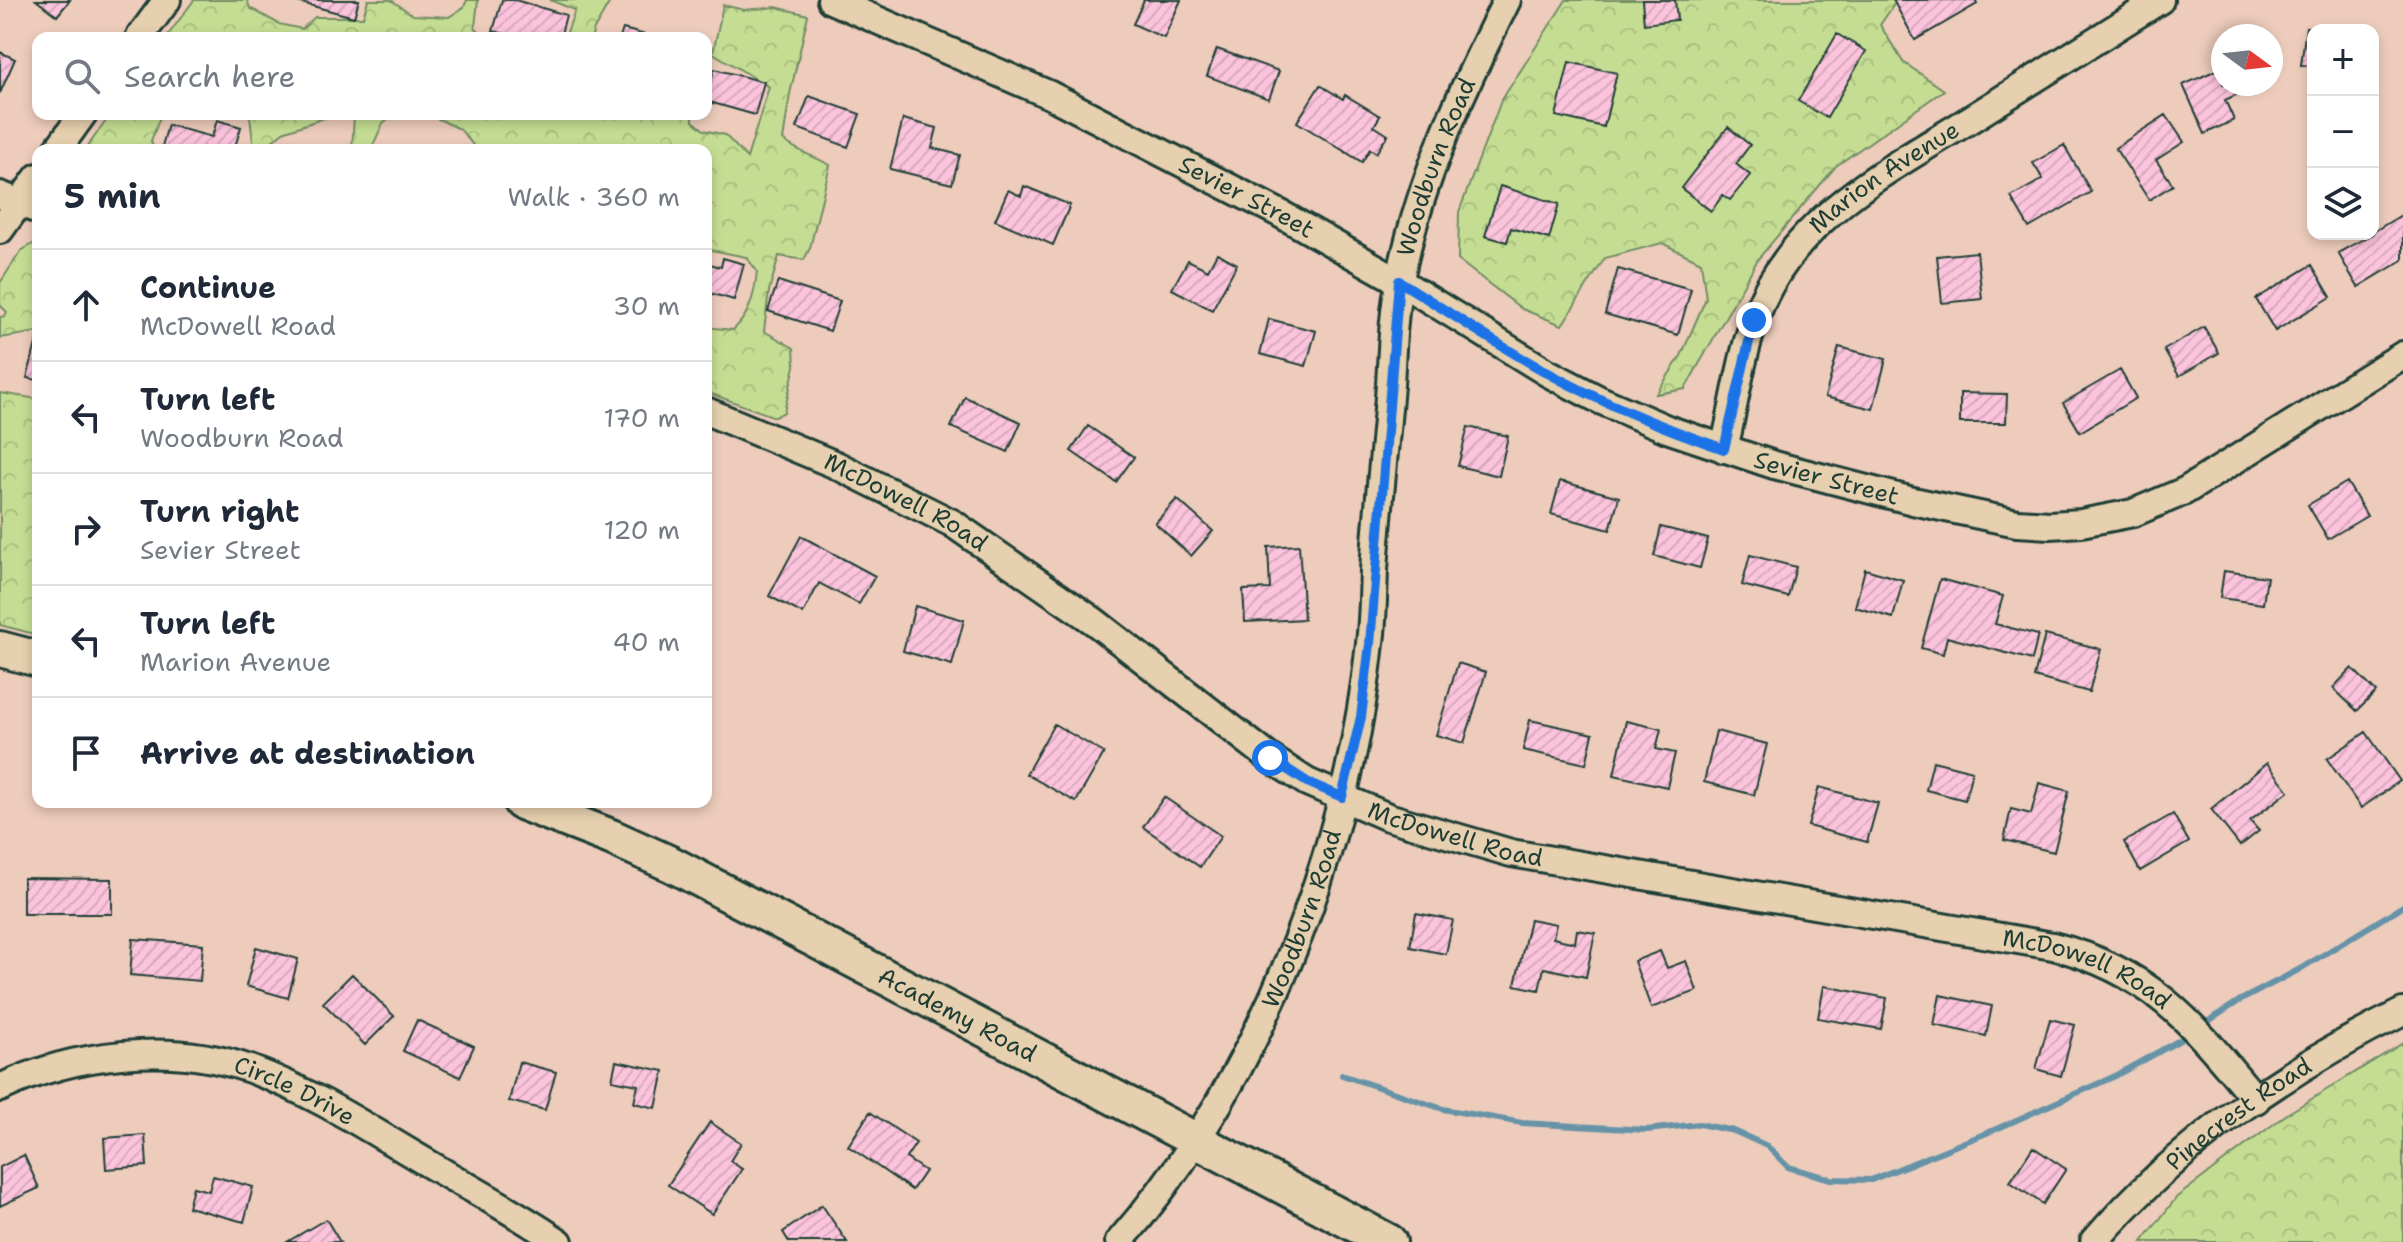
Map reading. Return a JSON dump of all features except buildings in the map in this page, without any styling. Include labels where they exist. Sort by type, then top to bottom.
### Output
[{"type":"main road","points":[[0,649],[32,657]]},
{"type":"main road","name":"Academy Road","points":[[536,808],[673,865],[1389,1242]]},
{"type":"street","points":[[143,32],[167,0]]},
{"type":"street","name":"Sevier Street","points":[[831,0],[1050,95],[1279,213],[1399,281],[1548,373],[1600,400],[1667,429],[1774,465],[1978,515],[2017,523],[2081,523],[2133,513],[2185,491],[2403,355]]},
{"type":"street","name":"Woodburn Road","points":[[1119,1242],[1196,1141],[1235,1073],[1300,932],[1342,797],[1361,717],[1370,644],[1399,281],[1423,189],[1441,140],[1507,0]]},
{"type":"street","name":"Marion Avenue","points":[[1724,449],[1754,320],[1769,287],[1789,255],[1823,217],[1874,180],[2160,0]]},
{"type":"street","points":[[61,144],[79,120]]},
{"type":"street","points":[[0,230],[32,185]]},
{"type":"street","name":"McDowell Road","points":[[712,413],[836,465],[952,523],[1095,622],[1270,758],[1307,782],[1388,817],[1511,853],[2081,953],[2128,974],[2157,993],[2206,1041],[2256,1100]]},
{"type":"street","name":"Pinecrest Road","points":[[2094,1242],[2185,1153],[2256,1100],[2306,1066],[2403,1012]]},
{"type":"street","name":"Circle Drive","points":[[0,1088],[53,1067],[108,1056],[177,1056],[231,1064],[320,1099],[559,1242]]},
{"type":"green space","points":[[194,0],[247,0],[250,8],[279,24],[302,29],[315,17],[363,17],[368,0],[391,0],[413,15],[449,17],[464,7],[467,0],[478,0],[475,27],[480,32],[170,32]]},
{"type":"green space","points":[[550,0],[611,0],[593,32],[567,32],[575,10]]},
{"type":"green space","points":[[1566,0],[1897,0],[1880,25],[1903,62],[1944,90],[1836,166],[1758,259],[1685,389],[1656,394],[1681,356],[1706,298],[1701,262],[1662,243],[1605,258],[1562,325],[1522,309],[1458,260],[1459,212],[1501,101]]},
{"type":"green space","points":[[723,5],[744,10],[776,7],[808,15],[783,140],[830,165],[810,248],[804,260],[779,256],[769,291],[764,331],[794,348],[795,366],[784,412],[775,417],[712,394],[712,328],[733,330],[744,318],[751,303],[757,271],[746,257],[712,250],[712,144],[472,144],[460,129],[441,120],[693,120],[704,130],[725,135],[747,158],[769,87],[713,53]]},
{"type":"green space","points":[[107,120],[159,120],[152,144],[89,144]]},
{"type":"green space","points":[[250,120],[318,120],[283,132],[270,144],[253,144]]},
{"type":"green space","points":[[354,120],[387,120],[374,144],[352,144]]},
{"type":"green space","points":[[32,245],[32,333],[0,338],[0,317],[7,312],[0,305],[0,283],[21,251]]},
{"type":"green space","points":[[0,393],[32,398],[32,633],[0,625]]},
{"type":"green space","points":[[2403,1043],[2403,1242],[2142,1242],[2177,1197],[2287,1114]]},
{"type":"waterway","points":[[2201,1026],[2403,906]]},
{"type":"waterway","points":[[1342,1075],[1443,1109],[1522,1123],[1647,1130],[1699,1124],[1734,1131],[1767,1146],[1788,1167],[1831,1179],[1871,1180],[2113,1077],[2189,1035]]},
{"type":"route","points":[[1270,758],[1307,782],[1342,797],[1361,717],[1370,644],[1399,281],[1548,373],[1600,400],[1724,449],[1754,320]]}]
